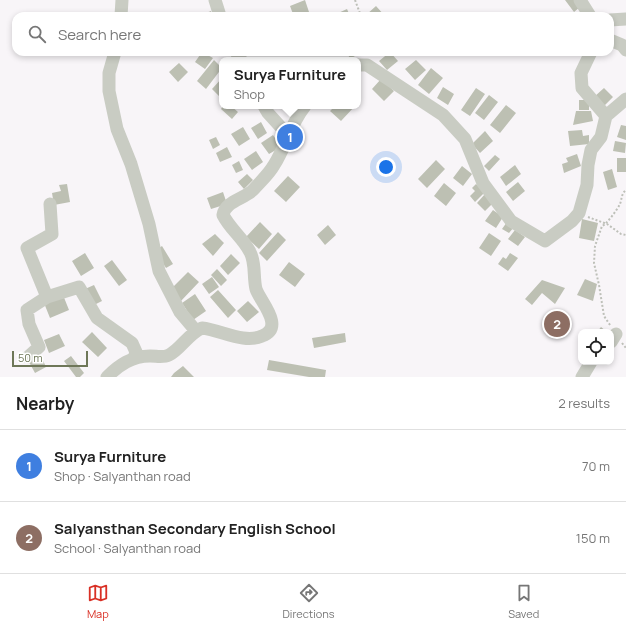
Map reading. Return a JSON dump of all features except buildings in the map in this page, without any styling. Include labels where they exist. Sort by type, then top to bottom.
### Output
[{"type":"street","points":[[121,12],[122,0]]},
{"type":"street","points":[[215,0],[219,12]]},
{"type":"street","points":[[580,0],[588,12]]},
{"type":"street","points":[[614,20],[626,19]]},
{"type":"street","points":[[614,42],[622,45],[626,50]]},
{"type":"street","points":[[114,56],[109,73],[109,91],[116,130],[131,164],[150,224],[159,271],[180,312],[196,331]]},
{"type":"street","points":[[589,56],[580,73],[582,88],[606,116]]},
{"type":"street","points":[[361,65],[367,65],[443,115],[465,139],[483,182],[511,221],[545,241],[572,222],[579,213],[587,185],[588,165],[591,150],[601,138],[606,116],[626,99]]},
{"type":"street","points":[[266,109],[287,134]]},
{"type":"street","points":[[107,377],[119,366],[134,358],[148,356],[163,357],[169,355],[196,331],[202,328],[207,328],[237,337],[256,338],[266,335],[271,326],[272,320],[269,310],[256,289],[250,252],[223,215],[224,210],[228,205],[245,197],[274,165],[287,134],[303,109]]},
{"type":"street","points":[[47,297],[27,248],[52,234],[50,204]]},
{"type":"street","points":[[28,357],[40,347],[30,324],[27,310],[47,297],[79,287],[97,318],[132,343],[136,352],[134,358]]},
{"type":"street","points":[[582,377],[589,365]]},
{"type":"path","points":[[355,0],[360,12]]},
{"type":"path","points":[[604,316],[600,285],[594,263],[594,253],[602,226],[607,224],[620,205],[623,192],[626,190]]},
{"type":"path","points":[[579,213],[607,224],[620,234],[626,235]]},
{"type":"place","name":"Surya Furniture","points":[[290,137]]},
{"type":"place","name":"Salyansthan Secondary English School","points":[[557,324]]}]
